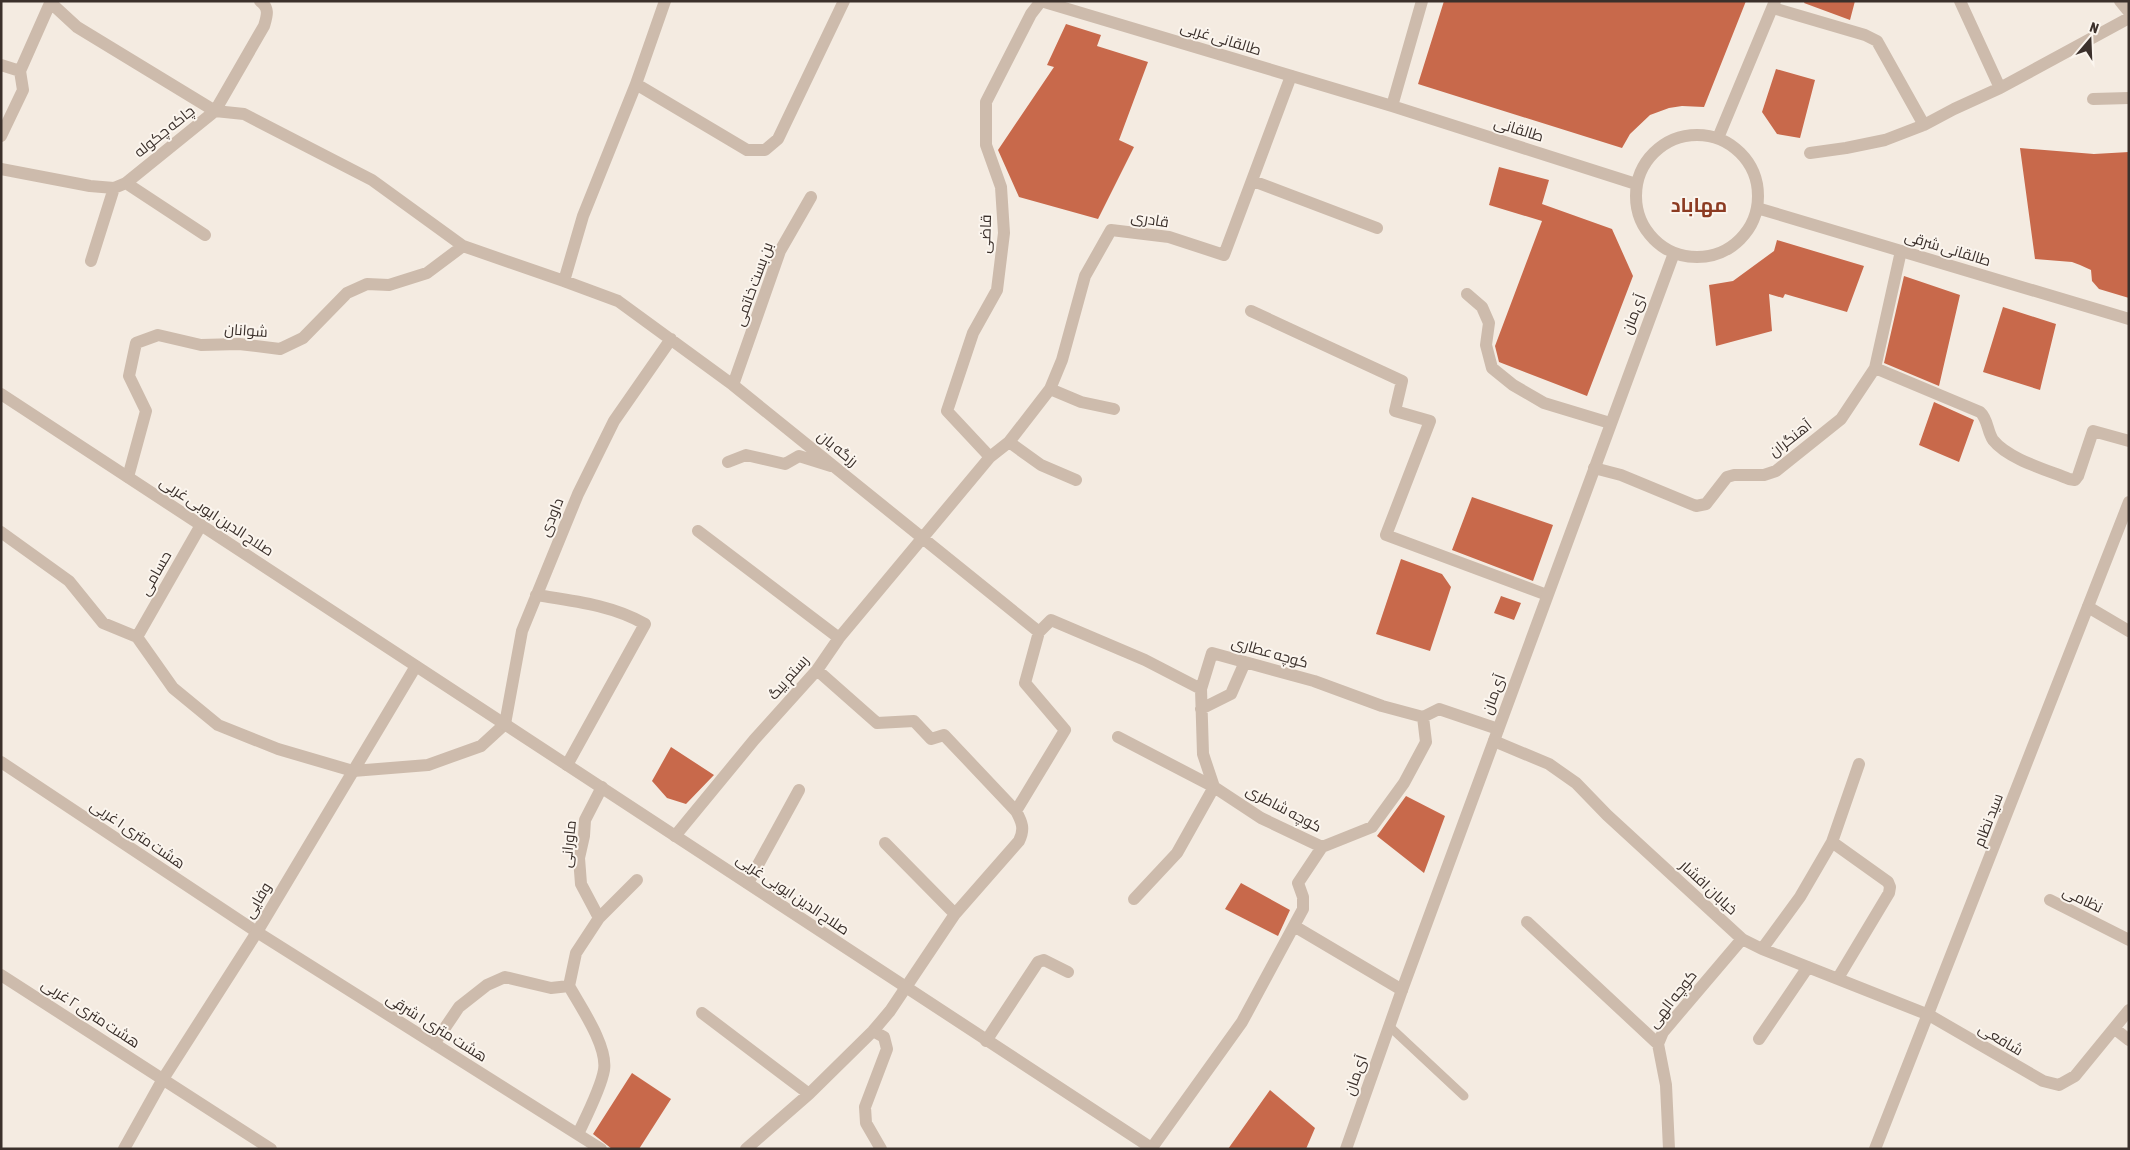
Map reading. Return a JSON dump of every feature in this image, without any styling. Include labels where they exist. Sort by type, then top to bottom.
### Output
[{"type":"street","points":[[215,111],[264,26],[268,13],[265,4],[260,1]]},
{"type":"street","points":[[564,281],[583,216],[636,84],[665,1]]},
{"type":"street","points":[[636,84],[747,150],[765,150],[778,139],[844,1]]},
{"type":"street","name":"طالقانی غربی","points":[[1041,1],[1392,106]]},
{"type":"street","name":"قاضی","points":[[990,457],[947,411],[973,333],[997,290],[1004,233],[1001,187],[986,146],[986,102],[1032,14],[1041,1]]},
{"type":"street","points":[[1392,106],[1422,1]]},
{"type":"street","points":[[1960,1],[2000,88]]},
{"type":"street","points":[[2120,1],[2129,12]]},
{"type":"street","name":"چاکه چکوله","points":[[1,136],[23,90],[20,71],[51,2],[77,27],[215,111],[126,183],[114,188],[90,186],[1,169]]},
{"type":"street","points":[[1718,138],[1774,5],[1865,35],[1877,41],[1924,126]]},
{"type":"street","points":[[1810,153],[1885,140],[1924,126],[2000,88],[2129,18]]},
{"type":"street","points":[[1,65],[20,71]]},
{"type":"street","name":"قادری","points":[[923,537],[990,457],[1009,442],[1050,389],[1062,360],[1084,276],[1111,230],[1169,237],[1224,255],[1291,76]]},
{"type":"street","points":[[2093,99],[2129,98]]},
{"type":"street","name":"طالقانی","points":[[1392,106],[1636,184]]},
{"type":"street","name":"رزگه یان","points":[[215,111],[244,114],[372,180],[463,246],[618,301],[733,385],[1039,632]]},
{"type":"street","points":[[1685,135],[1703,135],[1718,138],[1738,151],[1751,167],[1758,187],[1757,208],[1751,225],[1740,239],[1726,250],[1709,256],[1691,257],[1674,253],[1656,242],[1643,225],[1636,205],[1636,184],[1643,167],[1653,152],[1668,142],[1685,135]]},
{"type":"street","points":[[1253,181],[1377,228]]},
{"type":"street","points":[[126,183],[206,235]]},
{"type":"street","points":[[92,261],[114,188]]},
{"type":"street","name":"بن بست خاتمی","points":[[733,385],[780,251],[811,197]]},
{"type":"street","name":"طالقانی شرقی","points":[[1757,208],[2129,319]]},
{"type":"street","name":"شوانان","points":[[128,477],[146,411],[129,376],[136,343],[158,335],[201,345],[239,344],[280,349],[303,338],[347,293],[367,284],[389,285],[427,273],[463,246]]},
{"type":"street","points":[[1901,251],[1876,368],[1980,412],[1985,416],[1992,438],[2000,447],[2014,456],[2069,479],[2075,480],[2078,476],[2094,431],[2129,441]]},
{"type":"street","name":"آی‌مان","points":[[1346,1149],[1402,990],[1674,253]]},
{"type":"street","points":[[1467,294],[1482,307],[1489,323],[1486,345],[1492,368],[1513,385],[1544,403],[1610,423]]},
{"type":"street","points":[[1251,311],[1402,381],[1395,412],[1430,421],[1386,535],[1548,594]]},
{"type":"street","name":"داودی","points":[[506,724],[522,631],[578,494],[614,421],[671,339]]},
{"type":"street","name":"آهنگران","points":[[1594,468],[1621,475],[1696,506],[1702,506],[1727,477],[1734,475],[1764,475],[1776,471],[1841,419],[1876,368]]},
{"type":"street","points":[[1050,389],[1081,402],[1114,409]]},
{"type":"street","name":"صلاح الدین ایوبی غربی","points":[[1,394],[416,666]]},
{"type":"street","points":[[1009,442],[1041,465],[1076,480]]},
{"type":"street","points":[[728,462],[746,455],[785,464],[799,456],[837,468]]},
{"type":"street","name":"سید نظام","points":[[1875,1149],[2129,502]]},
{"type":"street","name":"حسامی","points":[[137,637],[202,525]]},
{"type":"street","points":[[698,531],[839,638]]},
{"type":"street","points":[[1,532],[69,581],[103,623],[137,637],[173,688],[218,724],[278,749],[353,771],[428,766],[481,746],[506,724]]},
{"type":"street","name":"رستم بیگ","points":[[675,836],[754,740],[817,670],[839,638],[923,537]]},
{"type":"street","points":[[536,595],[598,605],[631,616],[645,624],[567,765]]},
{"type":"street","points":[[2088,607],[2129,631]]},
{"type":"street","points":[[1016,811],[1065,730],[1024,683],[1039,632],[1051,620],[1145,660],[1201,689],[1203,754],[1214,787],[1176,853],[1134,899]]},
{"type":"street","name":"کوچه عطاری","points":[[1201,689],[1212,653],[1314,682],[1423,718]]},
{"type":"street","points":[[1201,710],[1231,694],[1245,662]]},
{"type":"street","name":"صلاح الدین ایوبی غریی","points":[[416,666],[748,883],[904,988],[1152,1148]]},
{"type":"street","name":"وفایی","points":[[124,1149],[164,1079],[257,932],[416,666]]},
{"type":"street","points":[[746,1149],[809,1094],[873,1031],[890,1011],[955,914],[1019,841],[1023,832],[1022,822],[1016,811],[944,735],[931,739],[914,721],[877,723],[817,670]]},
{"type":"street","points":[[1423,718],[1439,709],[1496,735]]},
{"type":"street","name":"کوچه شاطری","points":[[1118,736],[1214,787],[1261,818],[1322,847],[1372,827],[1404,784],[1426,742],[1423,718]]},
{"type":"street","name":"خیابان افشار","points":[[1496,735],[1549,764],[1576,783],[1607,815],[1742,939],[1762,949],[1929,1015]]},
{"type":"street","name":"هشت متری ۱ غربی","points":[[1,762],[257,932]]},
{"type":"street","points":[[1762,949],[1800,897],[1832,842],[1859,764]]},
{"type":"street","name":"ماورانی","points":[[599,918],[581,884],[579,858],[584,836],[585,820],[602,787]]},
{"type":"street","points":[[748,883],[799,790]]},
{"type":"street","points":[[1832,842],[1888,882],[1890,886],[1889,893],[1838,978]]},
{"type":"street","points":[[884,843],[955,914]]},
{"type":"street","points":[[1152,1148],[1242,1022],[1303,909],[1303,897],[1298,883],[1322,847]]},
{"type":"street","points":[[578,1134],[604,1069],[599,1039],[569,986],[576,953],[599,918],[638,880]]},
{"type":"street","name":"نظامی","points":[[2050,900],[2129,940]]},
{"type":"street","points":[[1527,922],[1658,1044]]},
{"type":"street","points":[[1294,926],[1402,990]]},
{"type":"street","name":"هشت متری ۱ شرقی","points":[[257,932],[601,1149]]},
{"type":"street","name":"کوچه الهی","points":[[1669,1149],[1666,1084],[1658,1044],[1663,1032],[1742,939]]},
{"type":"street","points":[[986,1041],[1038,962],[1044,960],[1068,972]]},
{"type":"street","points":[[1759,1039],[1808,967]]},
{"type":"street","name":"هشت متری ۲ غربی","points":[[1,975],[271,1149]]},
{"type":"street","points":[[434,1044],[459,1007],[487,985],[505,977],[551,988],[569,986]]},
{"type":"street","points":[[2129,1010],[2115,1029],[2129,1040]]},
{"type":"street","points":[[702,1013],[809,1094]]},
{"type":"street","name":"شافعی","points":[[1929,1015],[2020,1069],[2043,1081],[2060,1085],[2075,1076],[2115,1029]]},
{"type":"street","points":[[873,1031],[884,1037],[886,1049],[865,1107],[866,1123],[882,1149]]},
{"type":"lane","points":[[1389,1026],[1464,1096]]},
{"type":"building","points":[[1444,1],[1746,1],[1704,107],[1682,106],[1669,108],[1650,115],[1630,134],[1622,148],[1418,84]]},
{"type":"building","points":[[1805,1],[1855,1],[1850,20],[1804,3]]},
{"type":"building","points":[[1066,24],[1101,35],[1097,46],[1148,62],[1119,140],[1134,147],[1098,219],[1019,197],[998,150],[1054,67],[1047,65]]},
{"type":"building","points":[[1776,69],[1815,80],[1800,138],[1777,134],[1762,112]]},
{"type":"building","points":[[2020,148],[2094,154],[2129,152],[2129,298],[2099,289],[2092,281],[2091,270],[2080,265],[2072,262],[2035,259]]},
{"type":"building","points":[[1499,167],[1549,180],[1542,204],[1612,229],[1633,276],[1587,396],[1499,362],[1495,346],[1542,221],[1489,205]]},
{"type":"building","points":[[1777,240],[1864,266],[1847,312],[1785,294],[1783,298],[1769,294],[1772,331],[1716,346],[1709,285],[1733,281],[1774,251]]},
{"type":"building","points":[[1904,276],[1960,295],[1939,386],[1884,363]]},
{"type":"building","points":[[2003,307],[2056,324],[2040,390],[1983,372]]},
{"type":"building","points":[[1934,402],[1974,420],[1959,462],[1919,445]]},
{"type":"building","points":[[1472,497],[1553,525],[1533,581],[1452,550]]},
{"type":"building","points":[[1401,559],[1442,574],[1451,587],[1430,651],[1376,634]]},
{"type":"building","points":[[1501,596],[1521,603],[1514,620],[1494,613]]},
{"type":"building","points":[[671,747],[714,775],[686,804],[667,798],[652,781]]},
{"type":"building","points":[[1406,796],[1445,816],[1424,873],[1377,836]]},
{"type":"building","points":[[1241,883],[1290,910],[1278,936],[1225,909]]},
{"type":"building","points":[[632,1073],[671,1099],[639,1149],[612,1149],[593,1134]]},
{"type":"building","points":[[1270,1090],[1315,1128],[1306,1149],[1228,1149]]},
{"type":"district","name":"مهاباد","points":[[1699,204]]}]
